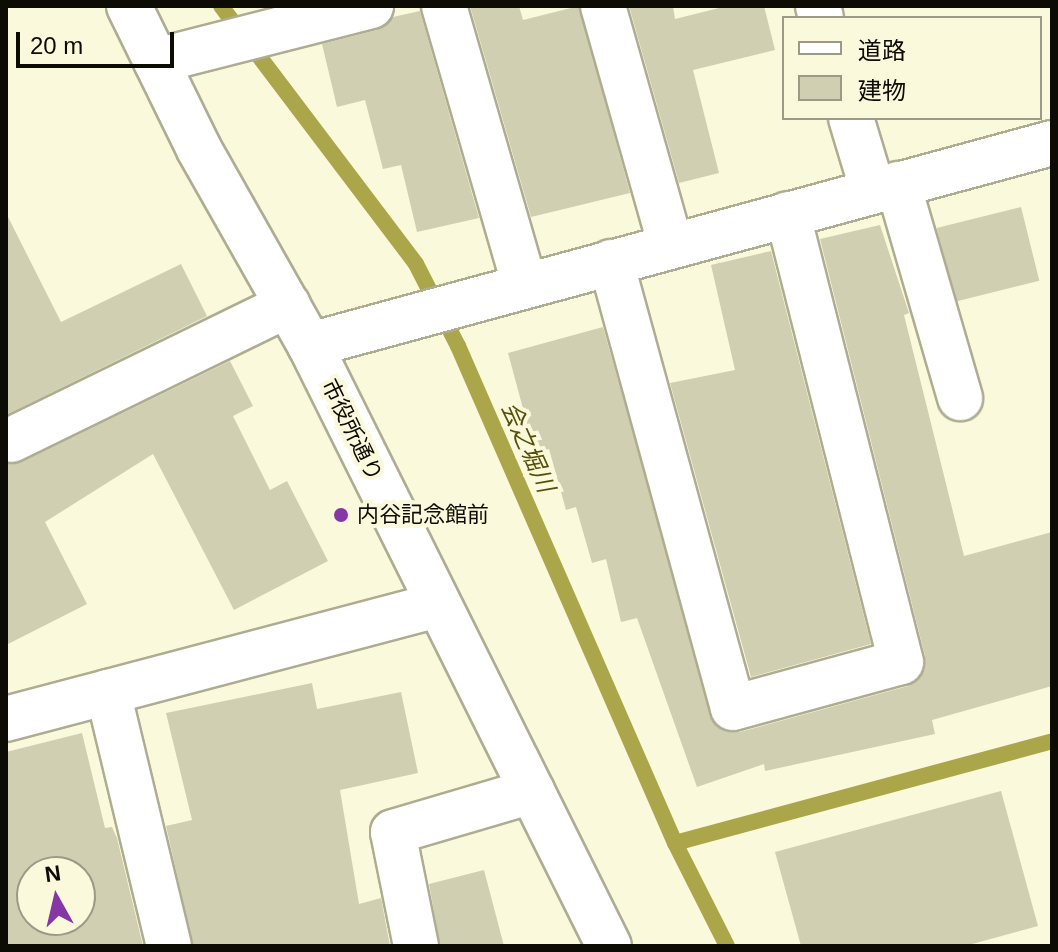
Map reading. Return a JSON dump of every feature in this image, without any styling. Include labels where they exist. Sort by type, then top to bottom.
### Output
[{"type":"street","name":"市役所通り","points":[[129,6],[310,345],[609,946]]},
{"type":"street","points":[[156,61],[371,6]]},
{"type":"street","points":[[444,6],[525,286]]},
{"type":"street","points":[[603,6],[671,246]]},
{"type":"street","points":[[852,120],[885,188],[960,398]]},
{"type":"street","points":[[310,345],[1052,143]]},
{"type":"street","points":[[611,262],[733,708],[779,696],[901,662],[788,214]]},
{"type":"street","points":[[11,440],[288,305]]},
{"type":"street","points":[[6,719],[438,605]]},
{"type":"street","points":[[108,692],[169,946]]},
{"type":"street","points":[[416,946],[393,832],[532,791]]},
{"type":"building","points":[[470,6],[519,6],[523,20],[579,6],[630,193],[531,217]]},
{"type":"building","points":[[629,6],[673,6],[675,19],[727,6],[764,6],[775,50],[693,70],[719,173],[679,183]]},
{"type":"building","points":[[420,11],[479,218],[417,232],[401,165],[383,169],[365,100],[337,107],[322,44],[377,30],[393,17]]},
{"type":"building","points":[[1021,207],[1039,281],[955,302],[937,228]]},
{"type":"building","points":[[6,213],[61,322],[181,264],[207,316],[6,415]]},
{"type":"building","points":[[880,225],[909,313],[904,315],[964,556],[1052,532],[1052,686],[932,720],[935,734],[765,771],[764,764],[697,787],[637,618],[621,622],[606,559],[592,563],[576,507],[566,510],[549,449],[535,453],[508,353],[603,327],[716,726],[740,732],[908,686],[925,669],[925,656],[820,239]]},
{"type":"building","points":[[771,251],[871,644],[751,677],[670,383],[735,370],[711,265]]},
{"type":"building","points":[[230,361],[253,406],[233,416],[270,490],[287,481],[328,561],[234,610],[153,454],[45,522],[87,604],[6,645],[6,464],[22,462]]},
{"type":"building","points":[[312,683],[317,709],[401,692],[418,773],[340,790],[359,904],[381,898],[390,946],[193,946],[166,826],[192,820],[166,713]]},
{"type":"building","points":[[82,733],[105,828],[112,827],[117,838],[143,946],[6,946],[6,752]]},
{"type":"building","points":[[1001,791],[1038,926],[965,946],[801,946],[775,852]]},
{"type":"building","points":[[484,870],[504,946],[440,946],[429,884]]},
{"type":"waterway","name":"会之堀川","points":[[221,6],[416,264],[458,346],[675,843],[727,946]]},
{"type":"waterway","points":[[675,843],[1052,741]]},
{"type":"place","name":"内谷記念館前","points":[[341,515]]}]
